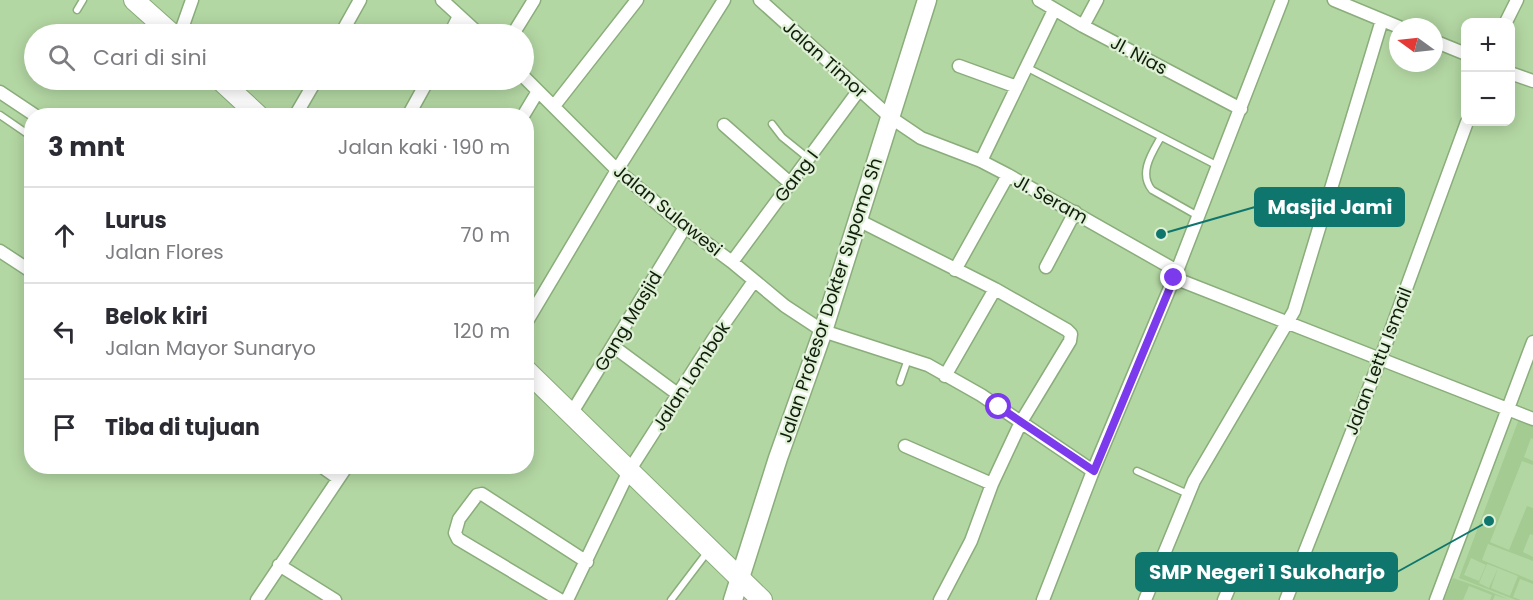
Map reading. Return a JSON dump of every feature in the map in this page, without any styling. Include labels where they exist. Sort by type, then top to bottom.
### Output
[{"type":"main road","points":[[134,0],[161,24]]},
{"type":"main road","points":[[230,90],[249,108]]},
{"type":"main road","points":[[534,378],[762,600]]},
{"type":"street","points":[[184,24],[192,0]]},
{"type":"street","points":[[347,24],[360,0]]},
{"type":"street","points":[[442,0],[468,24]]},
{"type":"street","points":[[519,24],[534,0]]},
{"type":"street","points":[[554,106],[637,0]]},
{"type":"street","points":[[534,310],[617,170],[724,0]]},
{"type":"street","name":"Jalan Timor","points":[[760,0],[890,117],[917,136]]},
{"type":"street","name":"Jalan Profesor Dokter Supomo Sh","points":[[733,600],[778,458],[824,331],[869,226],[890,117],[927,0]]},
{"type":"street","name":"Jl. Nias","points":[[1039,0],[1083,26],[1241,109]]},
{"type":"street","points":[[1083,26],[1097,0]]},
{"type":"street","points":[[1043,600],[1175,275],[1282,0]]},
{"type":"street","points":[[1334,0],[1389,23]]},
{"type":"street","points":[[1508,18],[1517,0]]},
{"type":"street","points":[[981,161],[1054,10]]},
{"type":"street","points":[[455,24],[459,16]]},
{"type":"street","points":[[1145,600],[1188,494],[1288,324],[1299,298],[1382,20]]},
{"type":"street","points":[[1443,45],[1461,52]]},
{"type":"street","points":[[959,66],[1017,87]]},
{"type":"street","points":[[1515,75],[1533,81]]},
{"type":"street","name":"Jalan Sulawesi","points":[[534,87],[617,170],[785,306],[824,331],[928,365],[981,395],[1094,471]]},
{"type":"street","points":[[299,108],[309,90]]},
{"type":"street","points":[[412,108],[422,90]]},
{"type":"street","name":"Gang I","points":[[732,262],[859,90]]},
{"type":"street","points":[[528,108],[538,91]]},
{"type":"street","points":[[0,92],[24,108]]},
{"type":"street","points":[[724,125],[790,183]]},
{"type":"street","name":"Jalan Lettu Ismail","points":[[1286,600],[1380,360],[1466,126]]},
{"type":"street","name":"Jl. Seram","points":[[917,136],[981,161],[1008,175],[1076,212],[1175,275],[1288,324],[1533,419]]},
{"type":"street","points":[[955,270],[1008,175]]},
{"type":"street","points":[[1046,267],[1076,212]]},
{"type":"street","points":[[869,226],[995,289],[1071,334],[1070,341],[1021,422],[992,484],[971,541],[940,600]]},
{"type":"street","name":"Gang Masjid","points":[[571,414],[614,347],[685,227]]},
{"type":"street","points":[[0,251],[24,267]]},
{"type":"street","name":"Jalan Lombok","points":[[567,600],[629,471],[714,338],[754,281]]},
{"type":"street","points":[[945,376],[995,289]]},
{"type":"street","points":[[1436,600],[1533,342]]},
{"type":"street","points":[[614,347],[679,395]]},
{"type":"street","points":[[905,446],[992,484]]},
{"type":"street","points":[[332,474],[338,478]]},
{"type":"street","points":[[257,600],[341,474]]},
{"type":"street","points":[[560,600],[458,539],[455,533],[459,519],[477,495],[482,494],[587,562]]},
{"type":"street","points":[[279,565],[335,600]]},
{"type":"street","points":[[1224,600],[1232,581]]},
{"type":"lane","points":[[77,10],[83,0]]},
{"type":"lane","points":[[1026,67],[1218,166]]},
{"type":"lane","points":[[0,115],[24,132]]},
{"type":"lane","points":[[772,124],[782,137],[808,159]]},
{"type":"lane","points":[[1161,137],[1146,168],[1145,177],[1148,185],[1152,190],[1198,217]]},
{"type":"lane","points":[[900,382],[908,359]]},
{"type":"lane","points":[[1137,471],[1188,494]]},
{"type":"lane","points":[[671,600],[709,550]]},
{"type":"shaded area","points":[[1519,419],[1533,425],[1533,439],[1531,438],[1524,457],[1533,461],[1533,465],[1522,461],[1490,542],[1509,550],[1527,506],[1533,508],[1533,535],[1530,534],[1523,552],[1533,557],[1533,561],[1488,544],[1482,560],[1533,581],[1533,584],[1520,579],[1513,597],[1521,600],[1516,600],[1459,578]],"holes":[[[1471,558],[1486,565],[1479,581],[1464,575]],[[1487,564],[1498,568],[1489,588],[1479,583]],[[1498,568],[1518,576],[1510,596],[1491,588]]]},
{"type":"shaded area","points":[[1453,578],[1510,600],[1495,595],[1493,600],[1490,600],[1492,595],[1469,586],[1463,600],[1444,600]]},
{"type":"place","name":"Masjid Jami","points":[[1161,234]]},
{"type":"place","name":"SMP Negeri 1 Sukoharjo","points":[[1489,521]]},
{"type":"route","points":[[999,407],[1094,471],[1174,278]]}]
